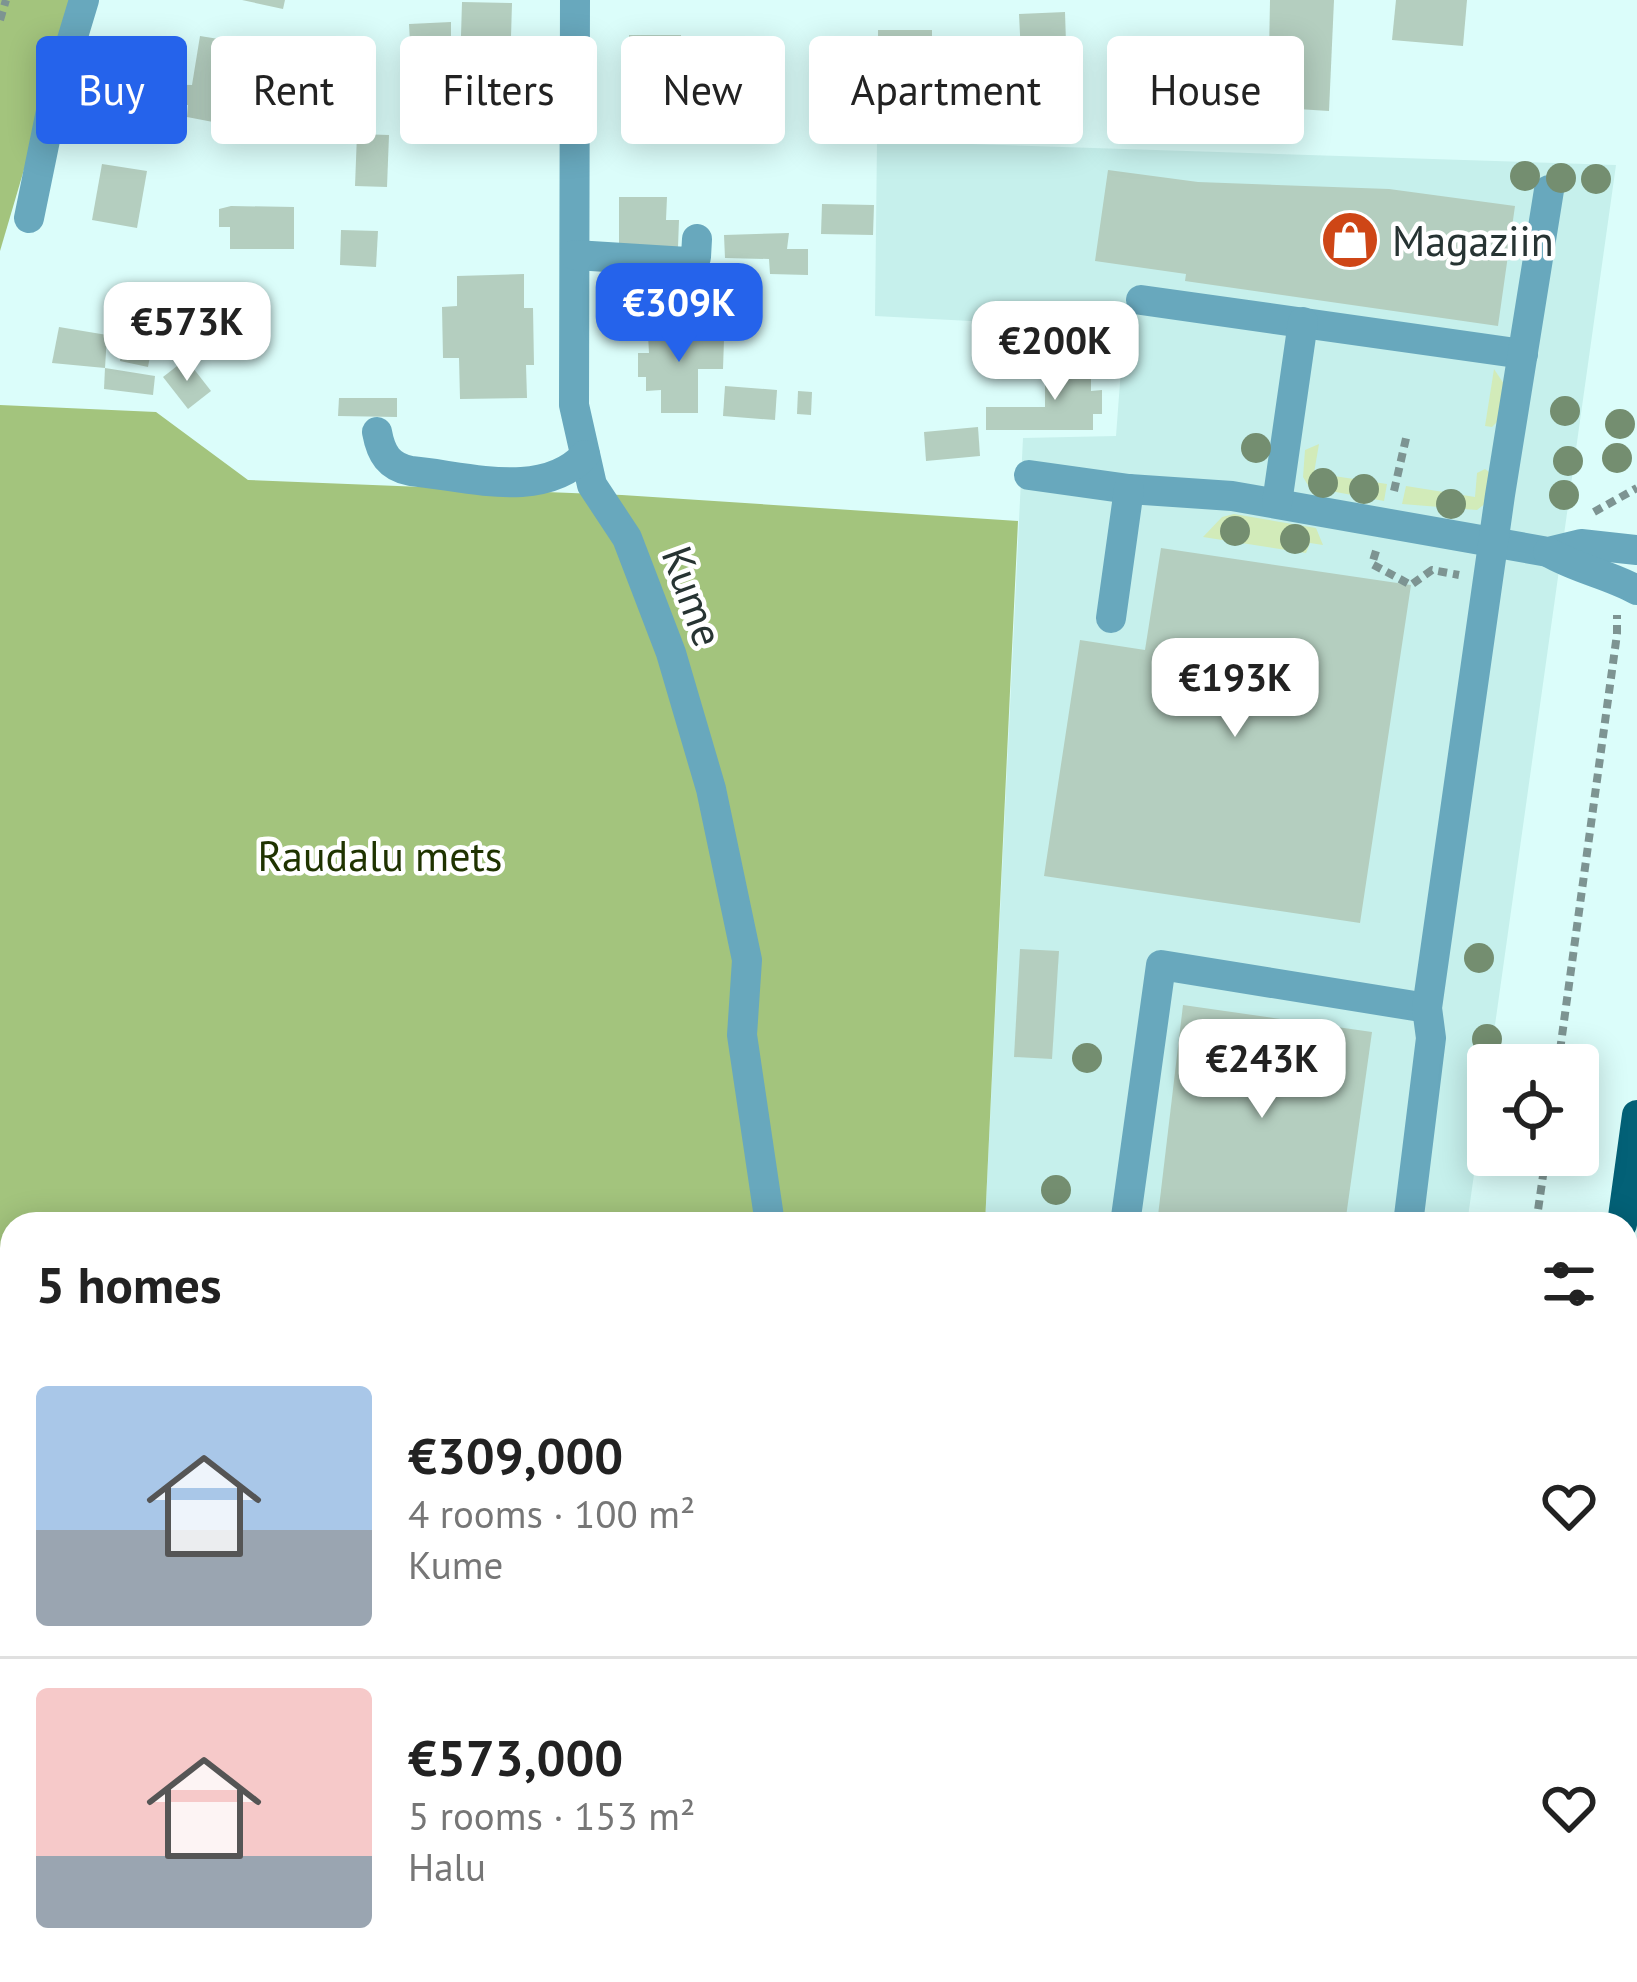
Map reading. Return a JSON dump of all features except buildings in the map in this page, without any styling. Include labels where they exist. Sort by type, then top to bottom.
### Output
[{"type":"main road","points":[[1624,1212],[1637,1115]]},
{"type":"street","points":[[29,218],[52,106],[84,0]]},
{"type":"street","name":"Kume","points":[[575,0],[574,405],[592,485],[627,538],[664,634],[710,789],[747,960],[742,1035],[768,1212]]},
{"type":"street","points":[[1409,1212],[1431,1037],[1427,1008],[1549,190]]},
{"type":"street","points":[[574,255],[687,262],[696,257],[697,239]]},
{"type":"street","points":[[1141,300],[1523,354]]},
{"type":"street","points":[[1277,503],[1303,322]]},
{"type":"street","points":[[377,432],[387,459],[411,471],[536,482],[564,472],[585,454]]},
{"type":"street","points":[[1028,476],[1277,503],[1548,552],[1578,569],[1637,590]]},
{"type":"street","points":[[1112,618],[1129,489]]},
{"type":"street","points":[[1548,552],[1581,544],[1637,550]]},
{"type":"street","points":[[1126,1212],[1161,965],[1427,1008]]},
{"type":"path","points":[[0,20],[6,0]]},
{"type":"path","points":[[1561,1044],[1618,634],[1618,617],[1606,603]]},
{"type":"path","points":[[1538,1212],[1543,1176]]},
{"type":"shaded area","points":[[877,144],[1616,165],[1492,1044],[1467,1044],[1467,1176],[1474,1176],[1469,1212],[986,1212],[1023,438],[1116,436],[1124,329],[875,316]]},
{"type":"green space","points":[[0,0],[74,0],[63,36],[36,36],[36,129],[0,251]]},
{"type":"green space","points":[[1494,369],[1504,384],[1492,427],[1485,426]]},
{"type":"green space","name":"Raudalu mets","points":[[0,405],[156,412],[248,480],[622,495],[1018,521],[986,1212],[0,1212]]},
{"type":"green space","points":[[1319,444],[1314,473],[1387,484],[1384,501],[1309,487],[1303,477],[1305,450]]},
{"type":"green space","points":[[1489,472],[1487,502],[1477,510],[1402,504],[1406,486],[1475,497],[1477,473]]},
{"type":"green space","points":[[1234,514],[1316,528],[1323,545],[1310,543],[1306,553],[1203,537],[1222,517]]},
{"type":"place","name":"Magaziin","points":[[1350,240]]}]
